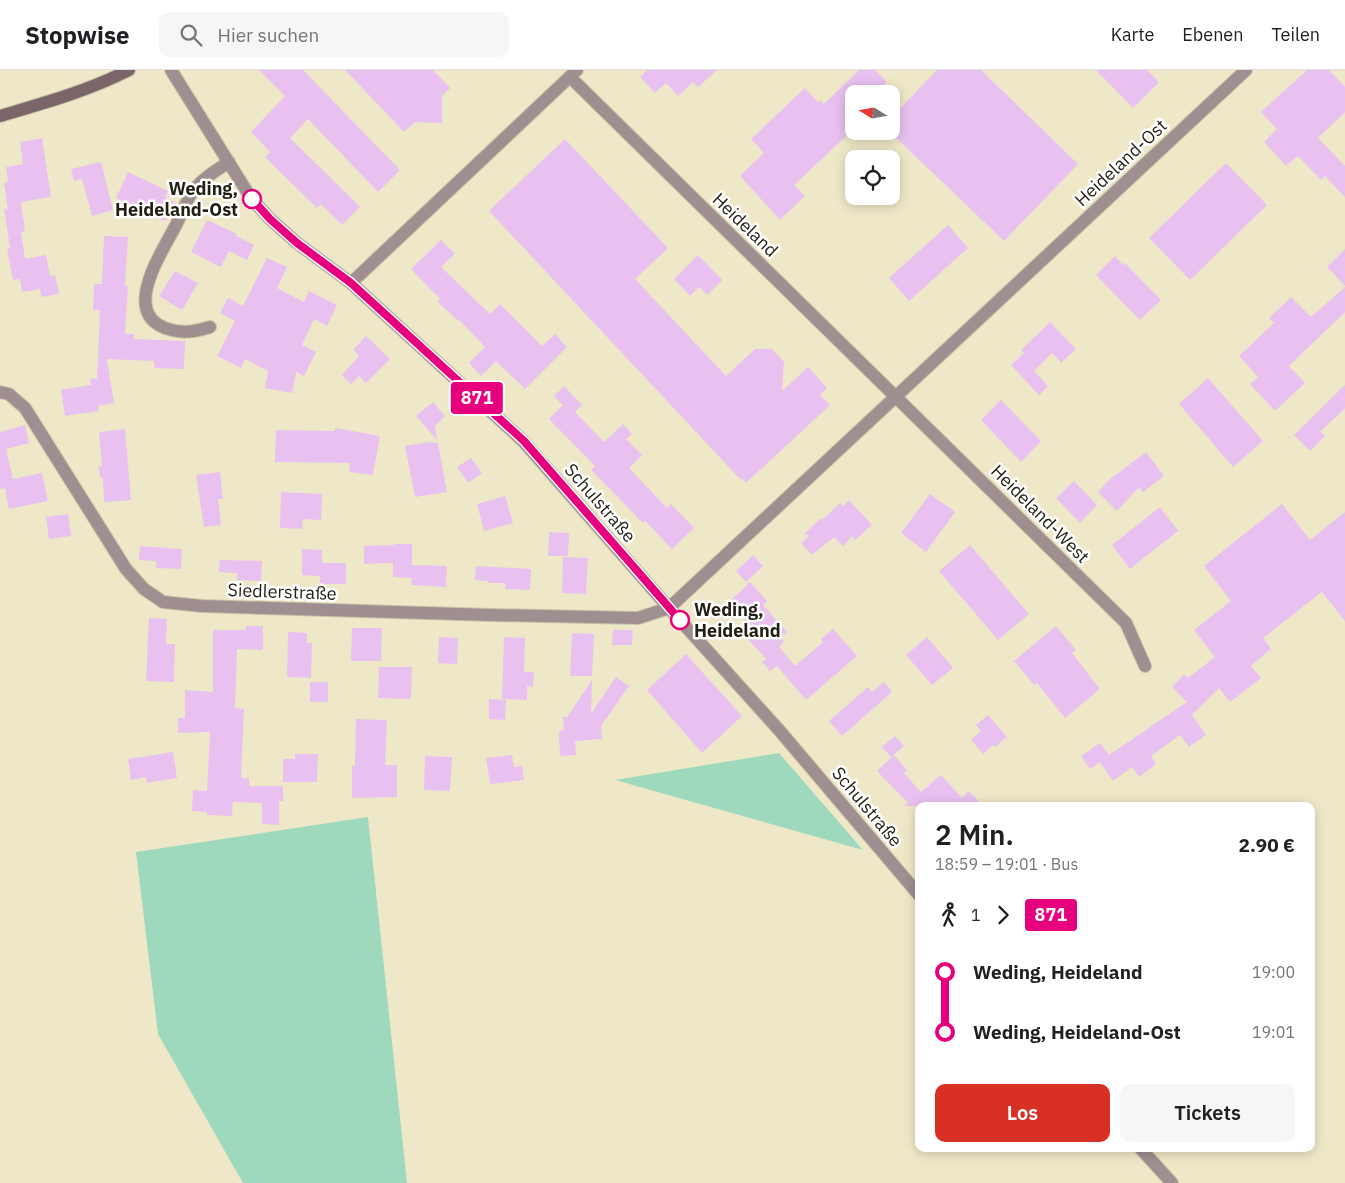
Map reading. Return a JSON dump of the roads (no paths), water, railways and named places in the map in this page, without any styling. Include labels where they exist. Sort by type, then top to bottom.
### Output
[{"type":"main road","points":[[0,116],[62,98],[106,82],[129,70]]},
{"type":"street","name":"Schulstraße","points":[[171,70],[251,198],[270,219],[297,243],[351,283],[524,441],[669,608],[779,730],[915,889]]},
{"type":"street","name":"Heideland-Ost","points":[[896,398],[1246,70]]},
{"type":"street","name":"Heideland","points":[[351,283],[573,74],[896,398]]},
{"type":"street","points":[[210,326],[194,333],[173,331],[159,326],[149,318],[145,306],[151,275],[191,194],[203,180],[229,162]]},
{"type":"street","name":"Siedlerstraße","points":[[0,392],[9,394],[25,408],[126,568],[144,589],[163,602],[282,609],[638,618],[669,608]]},
{"type":"street","points":[[669,608],[896,398]]},
{"type":"street","name":"Heideland-West","points":[[896,398],[1126,624],[1145,666]]},
{"type":"street","points":[[1145,1152],[1172,1183]]},
{"type":"place","name":"Weding, Heideland-Ost","points":[[252,199]]},
{"type":"place","name":"Weding, Heideland","points":[[680,620]]}]
